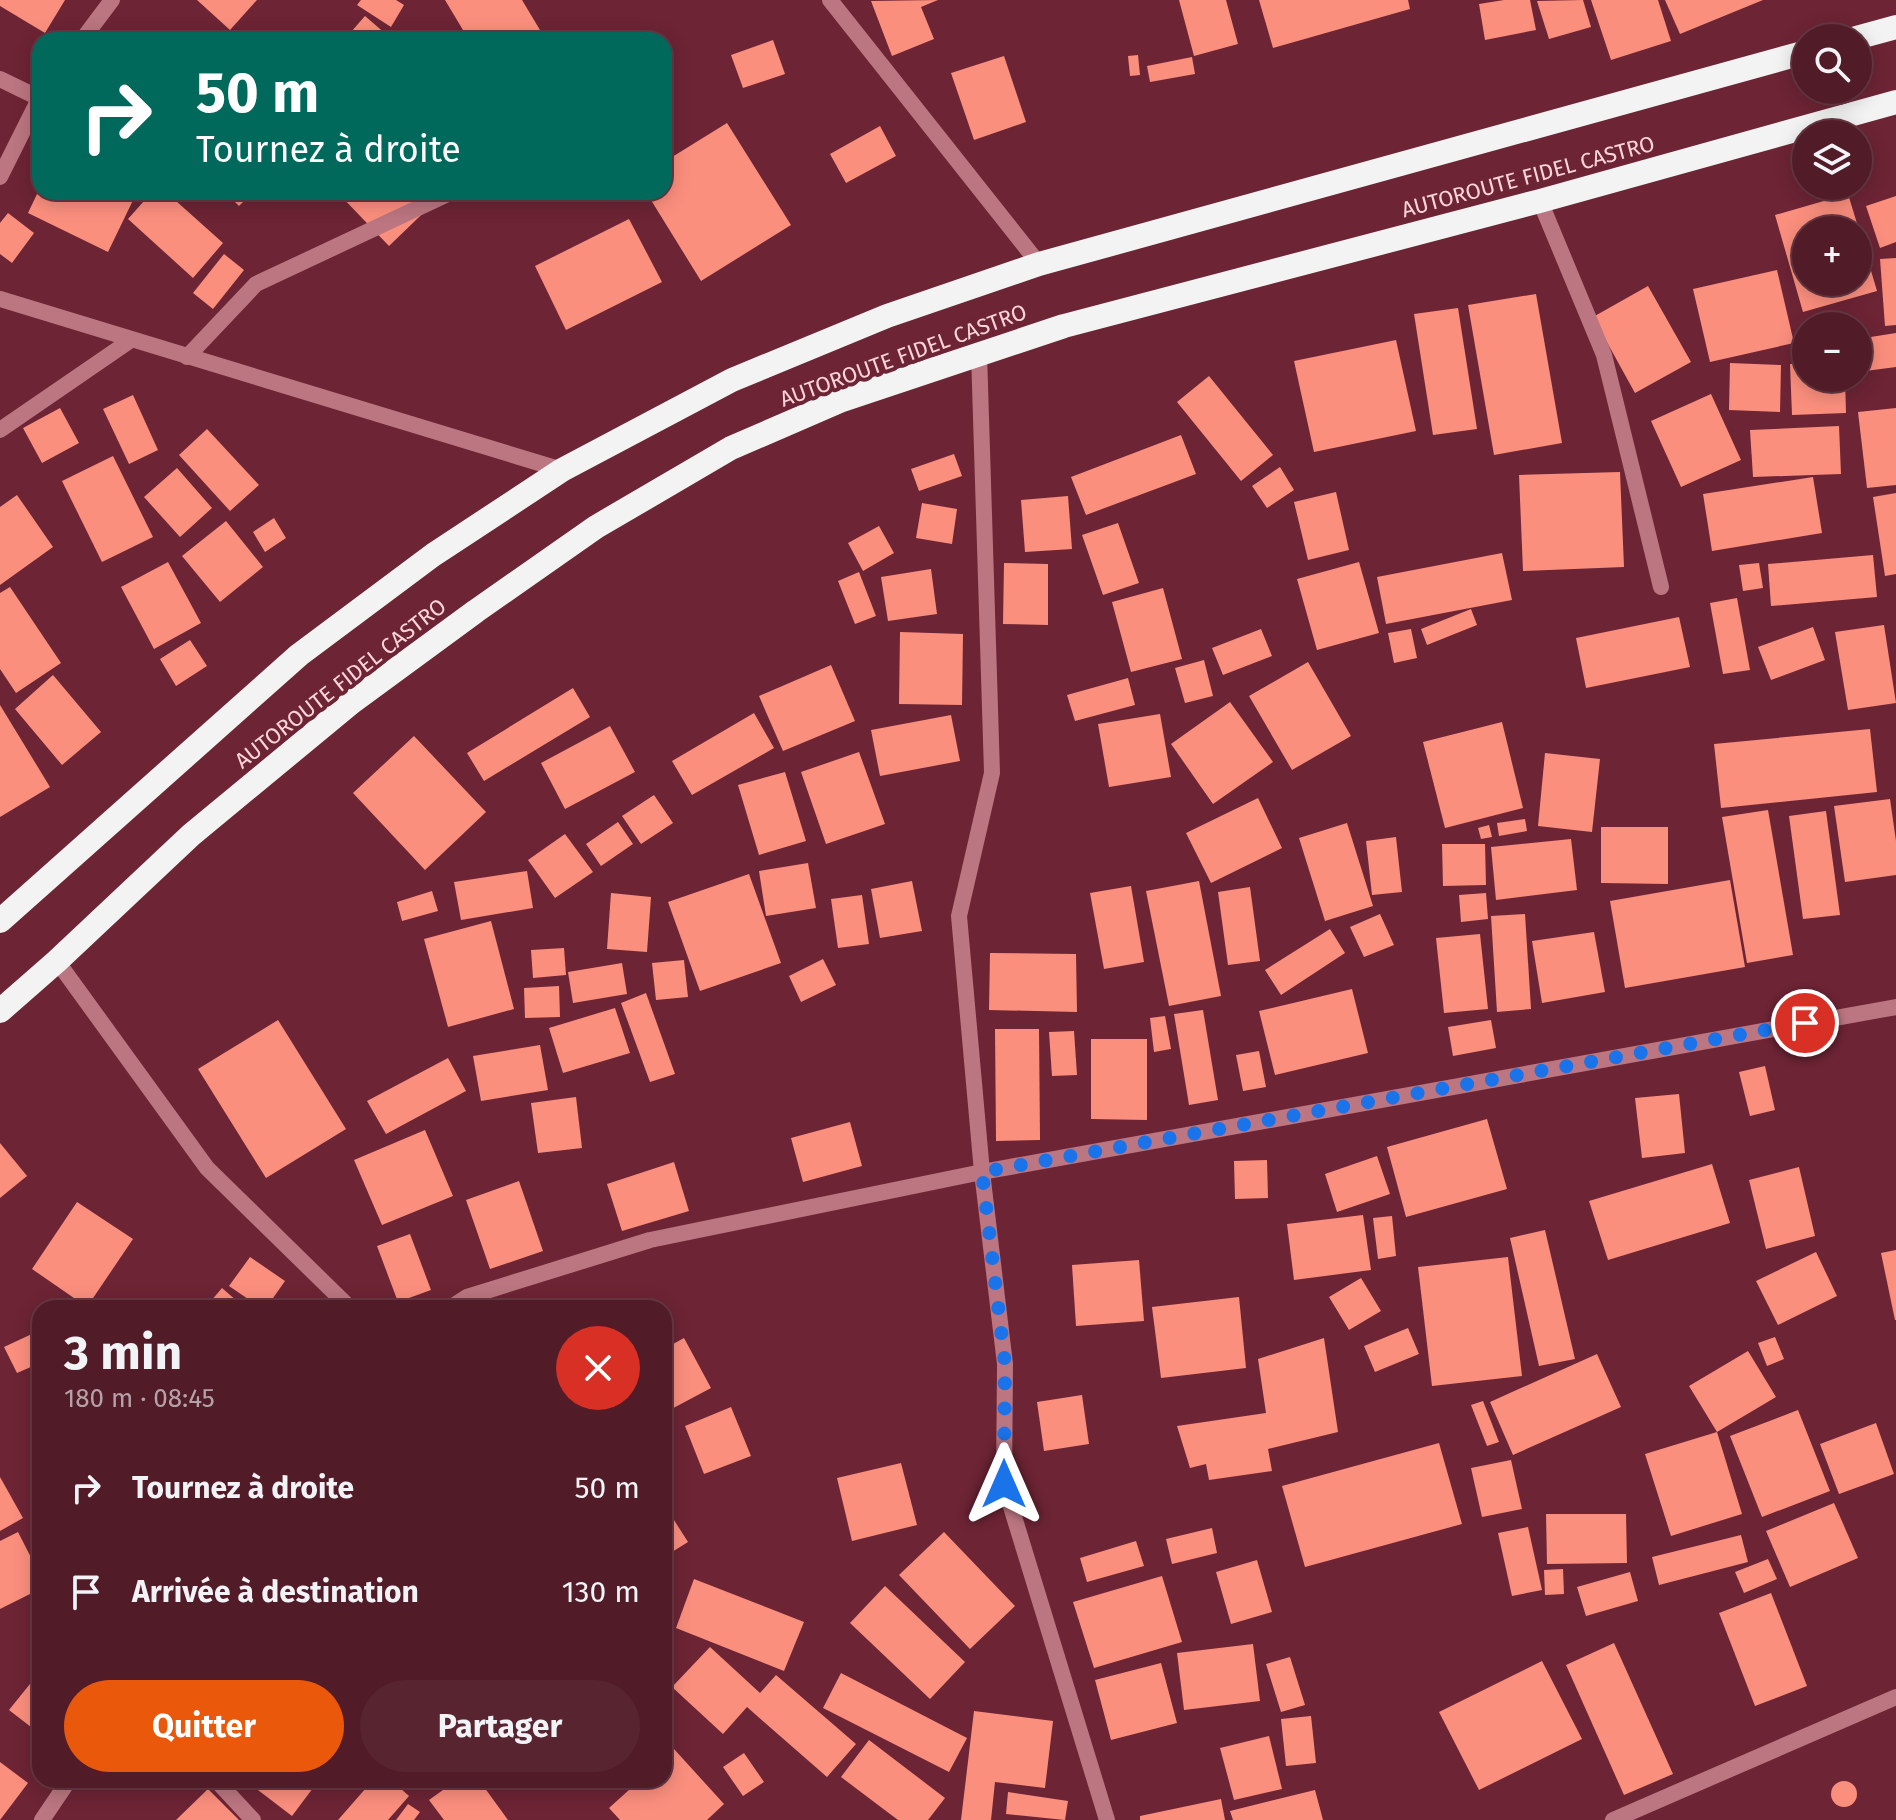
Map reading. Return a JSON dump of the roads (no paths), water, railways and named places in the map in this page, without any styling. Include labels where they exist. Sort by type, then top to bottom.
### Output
[{"type":"highway","points":[[1872,34],[1896,27]]},
{"type":"highway","name":"AUTOROUTE FIDEL CASTRO","points":[[0,921],[299,655],[433,555],[562,470],[732,380],[887,316],[1039,264],[1792,56]]},
{"type":"highway","name":"AUTOROUTE FIDEL CASTRO","points":[[0,1011],[191,835],[352,702],[596,527],[731,448],[842,400],[1064,326],[1540,201],[1896,102]]},
{"type":"street","points":[[88,32],[112,0]]},
{"type":"street","points":[[830,0],[1039,264]]},
{"type":"street","points":[[0,79],[32,94]]},
{"type":"street","points":[[0,177],[32,114]]},
{"type":"street","points":[[187,357],[256,284],[435,200]]},
{"type":"street","points":[[1540,201],[1604,355],[1661,587]]},
{"type":"street","points":[[0,299],[562,470]]},
{"type":"street","points":[[0,430],[131,340]]},
{"type":"street","points":[[979,353],[992,773],[959,916],[982,1172],[1005,1364],[1004,1484],[1107,1820]]},
{"type":"street","points":[[57,961],[207,1168],[342,1300]]},
{"type":"street","points":[[462,1300],[650,1240],[982,1172],[1896,1007]]},
{"type":"street","points":[[1613,1820],[1896,1697]]},
{"type":"street","points":[[42,1820],[64,1788]]},
{"type":"street","points":[[223,1788],[253,1820]]}]
